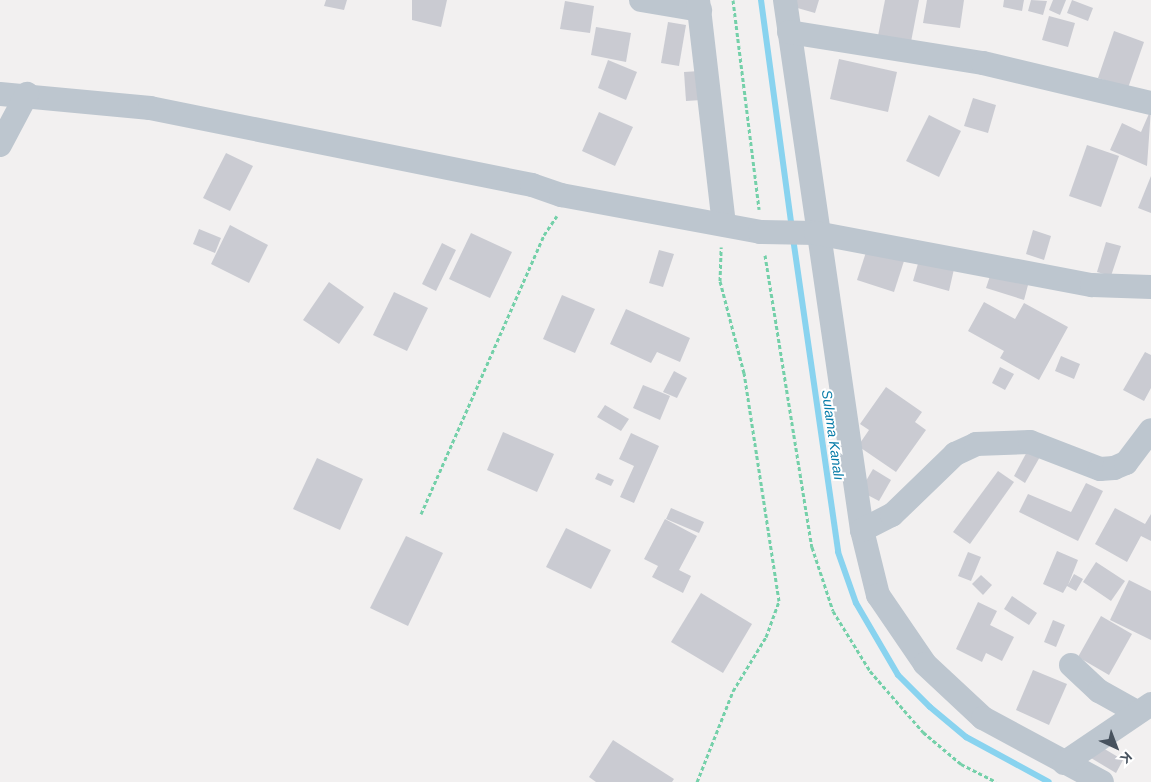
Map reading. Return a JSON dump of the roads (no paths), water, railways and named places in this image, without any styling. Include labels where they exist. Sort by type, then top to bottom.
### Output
[{"type":"street","points":[[641,0],[699,5],[724,224]]},
{"type":"street","points":[[785,0],[810,232],[862,530],[878,595],[925,664],[983,718],[1102,782]]},
{"type":"street","points":[[789,32],[983,64],[1151,103]]},
{"type":"street","points":[[0,94],[27,94],[150,108],[532,185],[570,197],[766,232],[810,232],[1092,285],[1151,288]]},
{"type":"street","points":[[0,144],[27,94]]},
{"type":"street","points":[[862,530],[892,515],[955,454],[976,444],[1030,442],[1100,469],[1114,468],[1126,462],[1151,430]]},
{"type":"street","points":[[1071,665],[1099,691],[1143,708]]},
{"type":"street","points":[[1064,763],[1143,708]]},
{"type":"waterway","name":"Sulama Kanalı","points":[[761,0],[792,228]]},
{"type":"waterway","name":"Sulama Kanalı","points":[[793,238],[838,552],[856,603],[898,675],[930,707],[966,737],[1049,782]]}]
